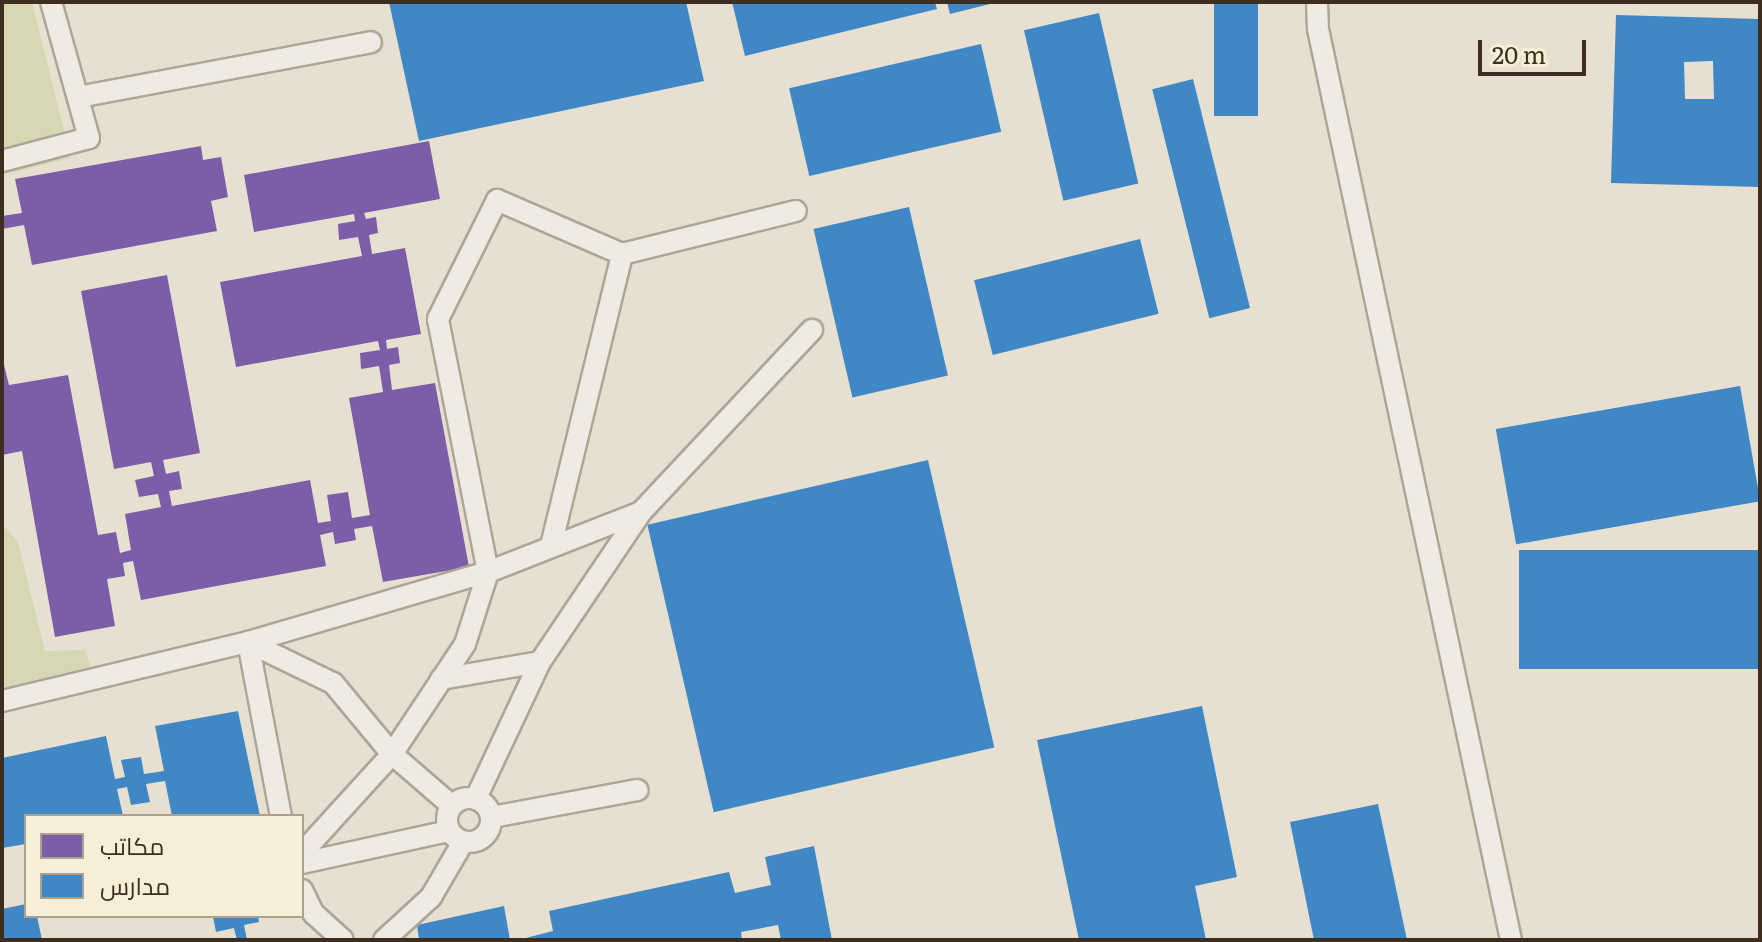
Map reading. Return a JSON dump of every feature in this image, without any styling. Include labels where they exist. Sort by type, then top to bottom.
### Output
[{"type":"lane","points":[[2,161],[89,138],[51,2]]},
{"type":"lane","points":[[1317,2],[1318,29],[1511,940]]},
{"type":"lane","points":[[78,97],[371,42]]},
{"type":"lane","points":[[304,851],[392,754],[465,644],[488,572],[438,319],[497,200],[622,254],[796,211]]},
{"type":"lane","points":[[551,546],[622,254]]},
{"type":"lane","points":[[476,798],[540,662],[641,512],[812,330]]},
{"type":"lane","points":[[2,701],[248,642],[488,572],[641,512]]},
{"type":"lane","points":[[248,642],[333,683],[392,754],[451,805]]},
{"type":"lane","points":[[248,642],[281,814]]},
{"type":"lane","points":[[441,679],[540,662]]},
{"type":"lane","points":[[492,817],[638,790]]},
{"type":"lane","points":[[304,863],[456,837],[478,841],[489,832],[492,817],[487,805],[476,798],[451,805]]},
{"type":"lane","points":[[451,805],[446,818],[456,837]]},
{"type":"lane","points":[[384,940],[431,897],[456,837]]},
{"type":"lane","points":[[304,894],[313,913],[343,940]]},
{"type":"green space","points":[[2,2],[32,2],[71,158],[2,175]]},
{"type":"green space","points":[[2,524],[18,542],[45,651],[85,650],[93,674],[2,696]]},
{"type":"building: مكاتب","points":[[429,141],[440,199],[364,213],[366,219],[376,217],[378,233],[369,235],[372,254],[405,248],[421,334],[386,340],[387,349],[398,347],[400,363],[389,365],[392,390],[435,383],[469,567],[383,582],[372,526],[354,529],[356,540],[335,544],[333,532],[320,535],[326,566],[141,600],[133,561],[123,563],[125,576],[107,579],[115,626],[55,637],[22,451],[2,455],[2,357],[9,385],[68,375],[98,535],[116,532],[120,553],[131,550],[125,514],[161,507],[158,494],[139,497],[135,480],[154,476],[151,462],[114,469],[81,291],[167,275],[200,453],[163,460],[166,474],[179,471],[182,489],[169,491],[172,506],[310,480],[318,523],[331,521],[327,495],[348,492],[352,518],[370,515],[349,398],[383,392],[379,366],[361,369],[360,353],[380,350],[378,341],[236,367],[220,282],[362,256],[358,237],[339,240],[338,224],[355,221],[354,214],[254,232],[244,175]]},
{"type":"building: مكاتب","points":[[201,146],[203,160],[221,157],[228,197],[211,201],[217,231],[32,265],[24,225],[2,229],[2,216],[22,213],[15,179]]},
{"type":"building: مدارس","points":[[389,2],[686,2],[704,81],[419,141]]},
{"type":"building: مدارس","points":[[732,2],[935,2],[937,9],[745,56]]},
{"type":"building: مدارس","points":[[947,2],[994,2],[994,3],[950,14]]},
{"type":"building: مدارس","points":[[1214,2],[1258,2],[1258,116],[1214,116]]},
{"type":"building: مدارس","points":[[1099,13],[1138,184],[1063,201],[1024,30]]},
{"type":"building: مدارس","points":[[1616,15],[1760,19],[1760,187],[1611,183]],"holes":[[[1713,61],[1714,99],[1685,99],[1684,62]]]},
{"type":"building: مدارس","points":[[981,44],[1001,132],[809,176],[789,88]]},
{"type":"building: مدارس","points":[[1193,79],[1250,308],[1209,318],[1152,89]]},
{"type":"building: مدارس","points":[[909,207],[948,376],[852,398],[814,229]]},
{"type":"building: مدارس","points":[[1140,239],[1159,314],[993,355],[974,280]]},
{"type":"building: مدارس","points":[[1740,386],[1760,501],[1516,544],[1496,429]]},
{"type":"building: مدارس","points":[[928,460],[994,747],[714,812],[647,525]]},
{"type":"building: مدارس","points":[[1519,550],[1760,550],[1760,669],[1519,669]]},
{"type":"building: مدارس","points":[[1202,706],[1237,877],[1195,886],[1206,940],[1079,940],[1037,740]]},
{"type":"building: مدارس","points":[[238,711],[260,814],[172,814],[165,781],[146,784],[150,802],[131,805],[127,787],[117,789],[123,814],[24,814],[24,844],[2,848],[2,758],[106,736],[115,779],[125,777],[121,760],[141,757],[144,774],[164,771],[155,726]]},
{"type":"building: مدارس","points":[[1378,804],[1407,940],[1314,940],[1290,822]]},
{"type":"building: مدارس","points":[[814,846],[832,940],[781,940],[778,925],[741,932],[742,940],[518,940],[553,931],[549,911],[729,872],[735,893],[771,885],[765,857]]},
{"type":"building: مدارس","points":[[24,904],[24,918],[37,918],[42,940],[2,940],[2,909]]},
{"type":"building: مدارس","points":[[504,906],[510,940],[419,940],[417,925]]},
{"type":"building: مدارس","points":[[213,918],[258,918],[259,922],[244,925],[247,940],[237,940],[234,928],[216,932]]}]
